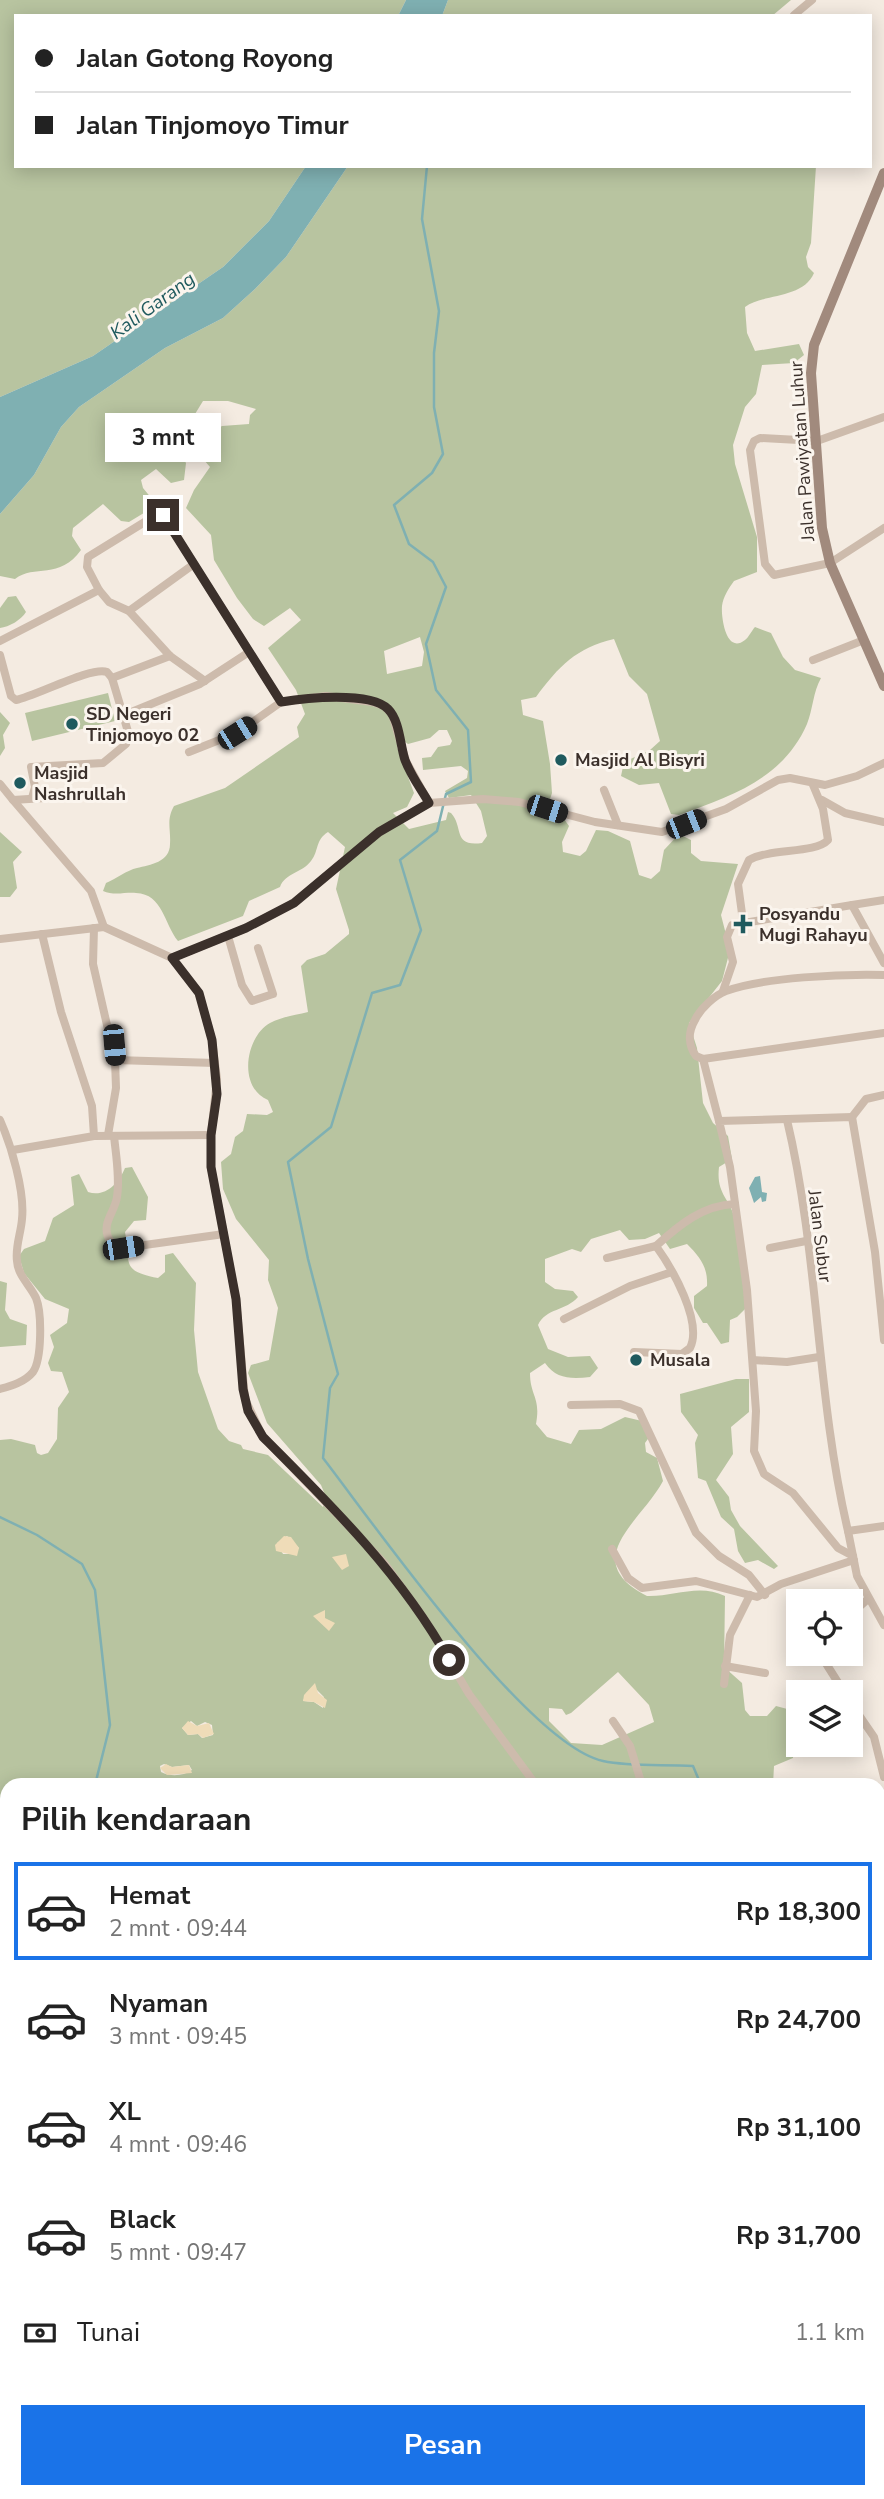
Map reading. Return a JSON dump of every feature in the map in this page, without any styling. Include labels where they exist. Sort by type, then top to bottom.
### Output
[{"type":"main road","name":"Jalan Pawiyatan Luhur","points":[[884,173],[814,345],[811,373],[821,528],[830,563],[864,640],[880,666],[884,686]]},
{"type":"street","points":[[795,14],[812,0]]},
{"type":"street","points":[[884,416],[817,441],[760,438],[754,441],[750,450],[769,571],[781,576],[830,563],[884,528]]},
{"type":"street","points":[[205,681],[170,656],[129,611],[109,602],[87,567],[88,557],[159,514],[166,517],[281,702]]},
{"type":"street","points":[[129,611],[194,565]]},
{"type":"street","points":[[0,642],[99,590]]},
{"type":"street","points":[[813,660],[864,640]]},
{"type":"street","points":[[124,715],[205,681],[249,652]]},
{"type":"street","points":[[0,655],[11,696],[16,700],[36,695],[96,670],[107,671],[112,678],[124,715],[128,741],[103,764],[31,767],[34,787],[32,798]]},
{"type":"street","points":[[112,678],[170,656]]},
{"type":"street","points":[[189,752],[237,733],[281,702],[341,697],[384,706],[392,714],[410,771],[434,803]]},
{"type":"street","points":[[172,958],[228,936],[303,898],[379,832],[434,803],[483,799],[519,802],[651,832],[672,830],[726,809],[778,780],[790,778],[813,785],[845,780],[884,764]]},
{"type":"street","points":[[0,783],[90,891],[104,926]]},
{"type":"street","points":[[743,921],[738,884],[750,860],[778,850],[820,846],[828,840],[819,799],[813,785]]},
{"type":"street","points":[[604,790],[618,825]]},
{"type":"street","points":[[13,800],[108,794]]},
{"type":"street","points":[[819,799],[845,813],[884,822]]},
{"type":"street","points":[[884,900],[743,921],[732,925],[728,931],[733,962],[723,991],[693,1023],[691,1049],[696,1056],[704,1059],[884,1033]]},
{"type":"street","points":[[852,905],[884,963]]},
{"type":"street","points":[[0,939],[104,926],[172,958],[199,993],[206,1011],[215,1063],[217,1094],[211,1135],[211,1167],[239,1318],[243,1389],[255,1424],[263,1437],[385,1564],[425,1620],[469,1694],[532,1778]]},
{"type":"street","points":[[94,928],[93,964],[115,1060],[116,1088],[111,1135],[118,1189],[117,1201],[108,1217],[109,1240],[123,1248],[224,1234]]},
{"type":"street","points":[[42,934],[61,1012],[92,1106],[94,1136]]},
{"type":"street","points":[[228,936],[242,985],[252,1000],[273,994],[258,948]]},
{"type":"street","points":[[723,991],[747,985],[830,976],[884,975]]},
{"type":"street","points":[[704,1059],[735,1204],[753,1360],[756,1411],[754,1451],[760,1468],[770,1479],[793,1493],[838,1548],[853,1558]]},
{"type":"street","points":[[115,1060],[215,1063]]},
{"type":"street","points":[[884,1095],[866,1099],[852,1118],[875,1252],[884,1340]]},
{"type":"street","points":[[719,1121],[852,1118]]},
{"type":"street","points":[[0,1120],[3,1136],[13,1150],[22,1213],[17,1263],[19,1272],[38,1302],[39,1343],[32,1373],[18,1383],[0,1390]]},
{"type":"street","name":"Jalan Subur","points":[[787,1120],[806,1241],[819,1357],[853,1558],[868,1599],[884,1625]]},
{"type":"street","points":[[13,1150],[94,1136],[211,1135]]},
{"type":"street","points":[[607,1258],[656,1246],[702,1212],[718,1205],[735,1204]]},
{"type":"street","points":[[770,1248],[806,1241]]},
{"type":"street","points":[[634,1352],[682,1354],[693,1343],[694,1325],[672,1272],[656,1246]]},
{"type":"street","points":[[564,1319],[630,1286],[672,1272]]},
{"type":"street","points":[[753,1360],[787,1362],[819,1357]]},
{"type":"street","points":[[571,1405],[620,1404],[639,1411],[696,1534],[719,1556],[749,1575],[765,1595]]},
{"type":"street","points":[[848,1531],[884,1526]]},
{"type":"street","points":[[611,1549],[628,1578],[642,1588],[696,1581],[750,1595],[765,1595],[782,1584],[853,1558]]},
{"type":"street","points":[[724,1684],[730,1635],[750,1595]]},
{"type":"street","points":[[863,1603],[868,1599]]},
{"type":"street","points":[[725,1666],[765,1674]]},
{"type":"street","points":[[613,1721],[636,1759],[641,1778]]},
{"type":"street","points":[[863,1721],[874,1737],[884,1777]]},
{"type":"street","points":[[874,1737],[884,1732]]},
{"type":"green space","points":[[0,0],[406,0],[399,14],[14,14],[14,168],[305,168],[269,221],[223,267],[93,356],[0,397]]},
{"type":"green space","points":[[448,0],[791,0],[774,14],[443,14]]},
{"type":"green space","points":[[347,168],[816,168],[811,243],[806,257],[808,267],[814,273],[809,281],[793,291],[745,307],[747,333],[755,351],[799,344],[804,355],[794,363],[762,365],[756,394],[745,407],[733,445],[735,464],[757,537],[757,572],[734,581],[722,606],[726,633],[733,643],[745,640],[755,627],[771,633],[783,657],[795,670],[821,678],[807,724],[797,743],[784,759],[754,783],[698,808],[679,815],[671,814],[659,783],[639,785],[621,776],[624,762],[650,750],[660,741],[647,694],[629,676],[614,639],[579,653],[561,667],[536,697],[521,700],[523,715],[543,721],[552,793],[548,805],[551,815],[564,819],[569,826],[562,842],[563,852],[580,856],[586,851],[596,830],[608,831],[630,841],[639,875],[651,879],[660,871],[664,850],[679,834],[691,840],[691,853],[701,861],[738,864],[721,915],[730,950],[722,981],[689,1023],[697,1048],[703,1103],[713,1123],[728,1136],[732,1159],[719,1167],[719,1183],[738,1229],[746,1308],[730,1320],[729,1342],[721,1344],[694,1308],[694,1296],[707,1286],[707,1279],[702,1263],[687,1244],[670,1249],[659,1233],[645,1239],[629,1240],[620,1230],[591,1239],[581,1252],[572,1249],[545,1259],[545,1282],[555,1289],[573,1291],[578,1297],[546,1315],[538,1325],[548,1349],[568,1357],[590,1356],[598,1368],[590,1377],[570,1378],[554,1372],[545,1363],[530,1373],[530,1381],[537,1408],[536,1424],[547,1437],[571,1444],[579,1430],[601,1429],[625,1417],[642,1421],[650,1436],[645,1443],[646,1452],[657,1458],[663,1481],[621,1540],[616,1554],[617,1568],[627,1582],[647,1596],[706,1591],[725,1596],[724,1667],[742,1683],[745,1710],[750,1716],[767,1716],[776,1706],[786,1709],[786,1757],[793,1758],[774,1766],[773,1778],[0,1778],[0,1440],[11,1439],[35,1445],[37,1453],[48,1453],[57,1439],[58,1408],[69,1392],[62,1372],[51,1371],[48,1363],[54,1347],[50,1335],[67,1323],[69,1309],[45,1299],[24,1273],[19,1256],[24,1249],[45,1241],[53,1218],[74,1205],[71,1177],[79,1174],[88,1192],[100,1193],[115,1184],[125,1168],[132,1167],[148,1197],[146,1220],[134,1221],[125,1232],[128,1258],[132,1269],[158,1278],[165,1272],[165,1255],[173,1253],[196,1283],[194,1330],[198,1372],[218,1429],[229,1441],[241,1445],[243,1449],[268,1455],[323,1507],[326,1497],[321,1485],[267,1423],[248,1373],[251,1365],[269,1360],[278,1308],[268,1280],[269,1260],[236,1219],[223,1189],[221,1162],[231,1154],[235,1137],[243,1131],[247,1114],[267,1115],[273,1112],[268,1100],[258,1093],[252,1084],[249,1073],[248,1062],[255,1039],[270,1023],[308,1012],[301,966],[307,960],[325,954],[349,934],[336,889],[345,847],[328,832],[321,838],[307,865],[282,882],[280,887],[249,901],[243,916],[178,941],[162,911],[152,899],[136,893],[115,894],[103,891],[106,883],[129,871],[158,862],[167,855],[170,844],[170,816],[174,806],[225,788],[299,737],[297,727],[305,714],[296,690],[268,648],[301,620],[290,608],[264,626],[253,619],[214,560],[211,535],[186,508],[194,490],[210,467],[197,452],[197,441],[222,426],[249,424],[250,415],[256,409],[228,401],[203,401],[184,432],[176,437],[178,450],[186,463],[184,480],[171,483],[156,469],[141,480],[143,488],[157,505],[129,522],[121,521],[103,504],[73,528],[72,536],[81,550],[73,559],[56,568],[30,572],[15,579],[0,576],[0,514],[34,475],[61,427],[79,407],[165,348],[223,318],[286,257]],"holes":[[[420,637],[424,652],[422,666],[387,674],[384,651]],[[439,730],[447,730],[452,741],[450,745],[438,747],[431,757],[422,758],[423,770],[461,766],[468,771],[467,778],[445,791],[449,798],[471,795],[481,811],[487,836],[482,843],[466,842],[462,839],[451,813],[448,812],[446,820],[409,829],[393,813],[407,807],[414,793],[397,747],[404,741],[408,744],[430,738]],[[287,1536],[299,1548],[293,1554],[283,1554],[277,1543]],[[618,1672],[649,1705],[654,1722],[602,1745],[571,1743],[549,1721],[549,1708],[562,1709],[566,1715],[571,1713]],[[317,1690],[324,1697],[323,1708],[314,1702],[303,1701],[307,1692]],[[191,1721],[197,1726],[205,1722],[212,1725],[213,1735],[202,1738],[198,1734],[188,1735],[182,1728]],[[164,1764],[172,1767],[189,1765],[192,1770],[185,1774],[169,1775],[161,1772],[160,1766]]]},
{"type":"green space","points":[[16,596],[26,612],[15,623],[0,628],[0,608],[8,597]]},
{"type":"green space","points":[[108,693],[115,721],[32,741],[25,713]]},
{"type":"green space","points":[[0,712],[10,723],[3,735],[5,748],[0,756]]},
{"type":"green space","points":[[0,832],[22,852],[13,862],[17,888],[10,897],[0,897]]},
{"type":"green space","points":[[0,1281],[7,1283],[5,1310],[10,1319],[27,1325],[26,1345],[0,1347]]},
{"type":"green space","points":[[736,1379],[749,1379],[749,1412],[731,1427],[733,1454],[716,1480],[729,1497],[731,1510],[740,1526],[778,1566],[774,1569],[758,1560],[745,1563],[738,1551],[734,1529],[721,1517],[706,1481],[698,1478],[695,1443],[698,1435],[681,1412],[680,1394]]},
{"type":"sand","points":[[284,1536],[291,1537],[299,1548],[297,1556],[276,1551],[275,1545]]},
{"type":"sand","points":[[346,1554],[349,1566],[342,1570],[332,1557]]},
{"type":"sand","points":[[325,1610],[325,1618],[335,1623],[329,1631],[313,1616]]},
{"type":"sand","points":[[315,1683],[318,1693],[327,1700],[325,1708],[314,1702],[303,1701],[304,1695]]},
{"type":"sand","points":[[188,1721],[197,1726],[209,1723],[214,1734],[203,1738],[198,1734],[188,1735],[182,1728]]},
{"type":"sand","points":[[166,1764],[172,1767],[189,1765],[192,1773],[167,1775],[160,1768]]},
{"type":"water","points":[[406,0],[448,0],[443,14],[399,14]]},
{"type":"water","points":[[305,168],[347,168],[286,257],[255,289],[223,318],[165,348],[79,407],[61,427],[34,475],[0,514],[0,397],[93,356],[223,267],[269,221]]},
{"type":"water","points":[[760,1176],[762,1192],[767,1193],[766,1201],[762,1202],[761,1197],[754,1203],[749,1188],[755,1177]]},
{"type":"waterway","points":[[427,168],[422,219],[439,311],[434,353],[434,407],[443,454],[432,473],[394,505],[409,544],[433,562],[446,587],[426,644],[436,690],[468,730],[471,782],[446,794],[437,831],[400,860],[421,930],[400,985],[372,993],[331,1127],[288,1162],[308,1259],[338,1374],[330,1388],[323,1458],[454,1628],[535,1716],[572,1746],[603,1761],[636,1765],[693,1766],[698,1778]]},
{"type":"waterway","points":[[0,1517],[37,1535],[82,1564],[95,1590],[110,1725],[97,1778]]},
{"type":"place","name":"SD Negeri Tinjomoyo 02","points":[[72,724]]},
{"type":"place","name":"Masjid Al Bisyri","points":[[561,760]]},
{"type":"place","name":"Masjid Nashrullah","points":[[20,783]]},
{"type":"place","name":"Posyandu Mugi Rahayu","points":[[743,924]]},
{"type":"place","name":"Musala","points":[[636,1360]]},
{"type":"route","points":[[163,515],[281,702],[303,698],[341,697],[372,702],[389,709],[395,721],[405,761],[429,803],[379,832],[311,892],[294,903],[246,928],[172,958],[188,975],[199,993],[212,1040],[217,1094],[210,1157],[236,1299],[242,1377],[248,1411],[263,1437],[385,1564],[425,1620],[449,1660]]},
{"type":"water label","name":"Kali Garang","points":[[152,305]]}]
